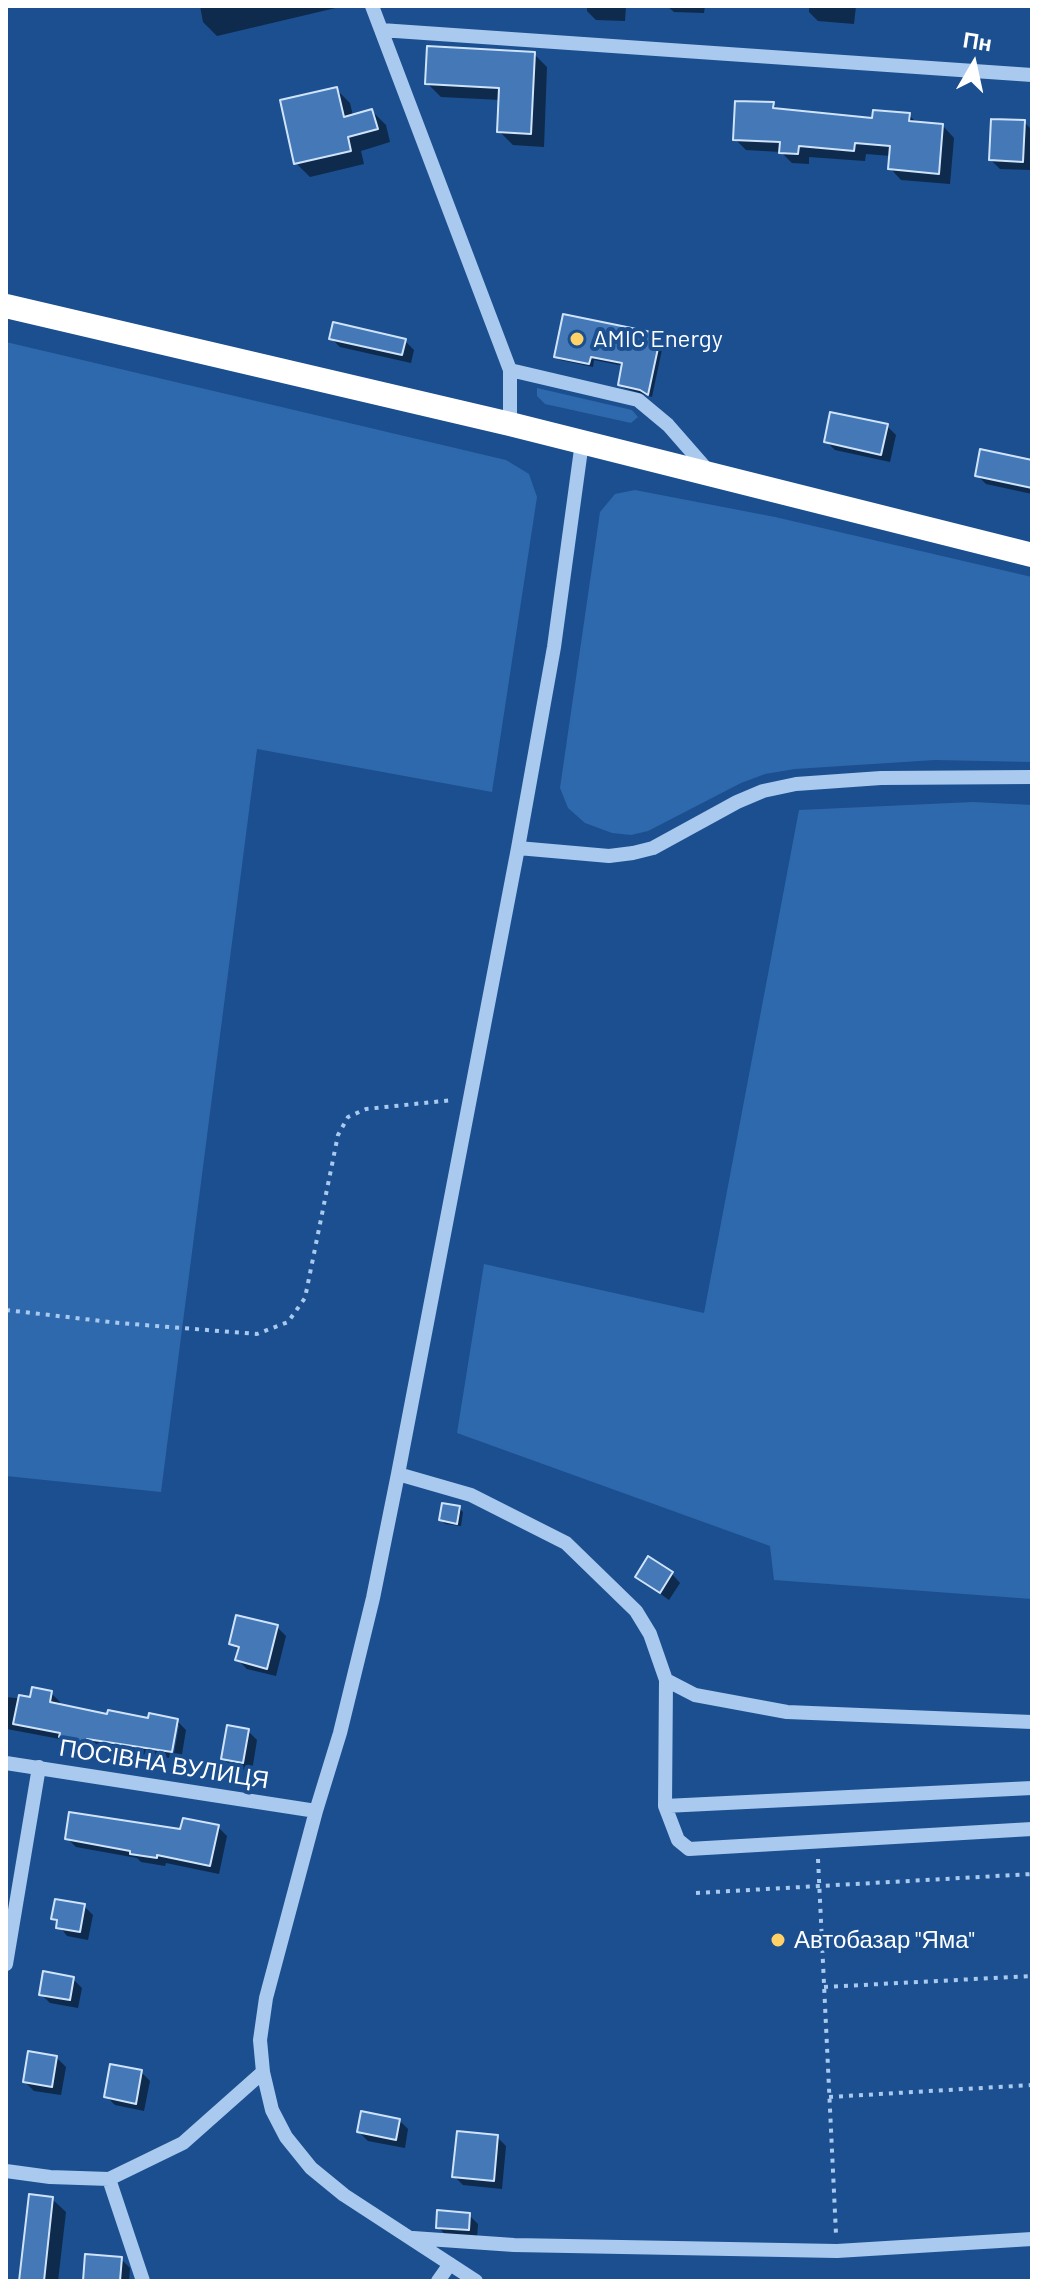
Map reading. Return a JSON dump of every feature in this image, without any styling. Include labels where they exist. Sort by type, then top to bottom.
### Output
[{"type":"highway","points":[[6,306],[510,424],[1032,555]]},
{"type":"street","points":[[372,6],[510,370],[510,424]]},
{"type":"street","points":[[381,30],[1032,75]]},
{"type":"street","points":[[510,370],[638,400],[668,425],[710,473]]},
{"type":"street","points":[[476,2281],[344,2195],[311,2168],[286,2137],[272,2110],[263,2072],[260,2040],[266,1998],[340,1733],[373,1598],[398,1474],[554,647],[582,442]]},
{"type":"street","points":[[518,848],[609,856],[633,853],[653,848],[750,796],[796,784],[881,778],[1032,777]]},
{"type":"street","points":[[398,1474],[471,1495],[566,1543],[636,1611],[650,1634],[666,1680],[665,1806],[678,1840],[689,1849],[1032,1829]]},
{"type":"street","points":[[666,1680],[695,1695],[787,1712],[1032,1722]]},
{"type":"street","name":"ПОСІВНА ВУЛИЦЯ","points":[[6,1763],[316,1811]]},
{"type":"street","points":[[6,1964],[39,1767]]},
{"type":"street","points":[[665,1806],[1032,1788]]},
{"type":"street","points":[[6,2171],[50,2177],[109,2179],[183,2143],[263,2072]]},
{"type":"street","points":[[109,2179],[143,2281]]},
{"type":"street","points":[[409,2238],[514,2245],[837,2251],[1032,2239]]},
{"type":"street","points":[[438,2281],[450,2264]]},
{"type":"path","points":[[6,1310],[257,1334],[288,1322],[305,1298],[338,1135],[348,1117],[366,1109],[471,1098]]},
{"type":"path","points":[[817,1841],[837,2251]]},
{"type":"path","points":[[696,1893],[1032,1874]]},
{"type":"path","points":[[824,1987],[1032,1976]]},
{"type":"path","points":[[829,2097],[1032,2085]]},
{"type":"shaded area","points":[[6,342],[506,460],[529,474],[537,497],[492,792],[257,749],[161,1492],[6,1476]]},
{"type":"shaded area","points":[[537,388],[632,410],[638,417],[631,423],[545,404],[537,396]]},
{"type":"shaded area","points":[[635,490],[775,517],[1032,577],[1032,762],[935,760],[795,769],[765,774],[741,783],[648,831],[631,835],[612,833],[585,823],[568,808],[560,788],[600,512],[615,494]]},
{"type":"shaded area","points":[[973,802],[1032,805],[1032,1599],[774,1580],[770,1546],[457,1433],[484,1264],[704,1313],[799,810]]},
{"type":"building","points":[[427,46],[535,52],[531,134],[497,132],[499,88],[425,84]]},
{"type":"building","points":[[337,87],[344,117],[372,109],[378,129],[348,137],[351,151],[294,164],[280,100]]},
{"type":"building","points":[[735,101],[774,102],[773,108],[872,118],[873,110],[910,113],[909,121],[943,124],[939,174],[888,169],[890,146],[855,143],[854,151],[799,146],[798,154],[779,153],[780,142],[733,140]]},
{"type":"building","points":[[991,119],[1025,120],[1023,162],[989,160]]},
{"type":"building","points":[[563,314],[661,334],[648,395],[618,385],[622,363],[591,357],[589,364],[554,357]]},
{"type":"building","points":[[333,322],[406,339],[402,355],[329,339]]},
{"type":"building","points":[[830,412],[888,424],[881,455],[824,442]]},
{"type":"building","points":[[980,449],[1032,460],[1032,488],[975,476]]},
{"type":"building","points":[[442,1503],[460,1506],[457,1524],[439,1520]]},
{"type":"building","points":[[648,1556],[673,1572],[660,1593],[635,1577]]},
{"type":"building","points":[[236,1615],[278,1625],[267,1669],[235,1660],[239,1647],[229,1644]]},
{"type":"building","points":[[32,1687],[52,1691],[50,1702],[107,1714],[108,1710],[148,1718],[149,1713],[178,1719],[172,1752],[87,1739],[86,1742],[59,1737],[60,1733],[13,1724],[19,1695],[30,1697]]},
{"type":"building","points":[[227,1725],[249,1729],[243,1763],[221,1759]]},
{"type":"building","points":[[69,1812],[180,1829],[183,1818],[219,1825],[210,1866],[157,1855],[157,1858],[130,1854],[130,1851],[65,1839]]},
{"type":"building","points":[[55,1899],[85,1904],[80,1932],[56,1928],[57,1920],[51,1919]]},
{"type":"building","points":[[43,1971],[74,1977],[70,2000],[39,1995]]},
{"type":"building","points":[[28,2051],[57,2056],[52,2087],[23,2082]]},
{"type":"building","points":[[110,2064],[142,2070],[136,2104],[104,2097]]},
{"type":"building","points":[[361,2111],[400,2119],[396,2140],[357,2132]]},
{"type":"building","points":[[457,2131],[498,2135],[494,2181],[452,2177]]},
{"type":"building","points":[[29,2194],[53,2197],[44,2281],[19,2281]]},
{"type":"building","points":[[437,2210],[470,2213],[469,2230],[436,2228]]},
{"type":"building","points":[[85,2254],[122,2257],[120,2281],[83,2281]]},
{"type":"place","name":"AMIC Energy","points":[[577,339]]},
{"type":"place","name":"Автобазар \"Яма\"","points":[[778,1940]]}]
